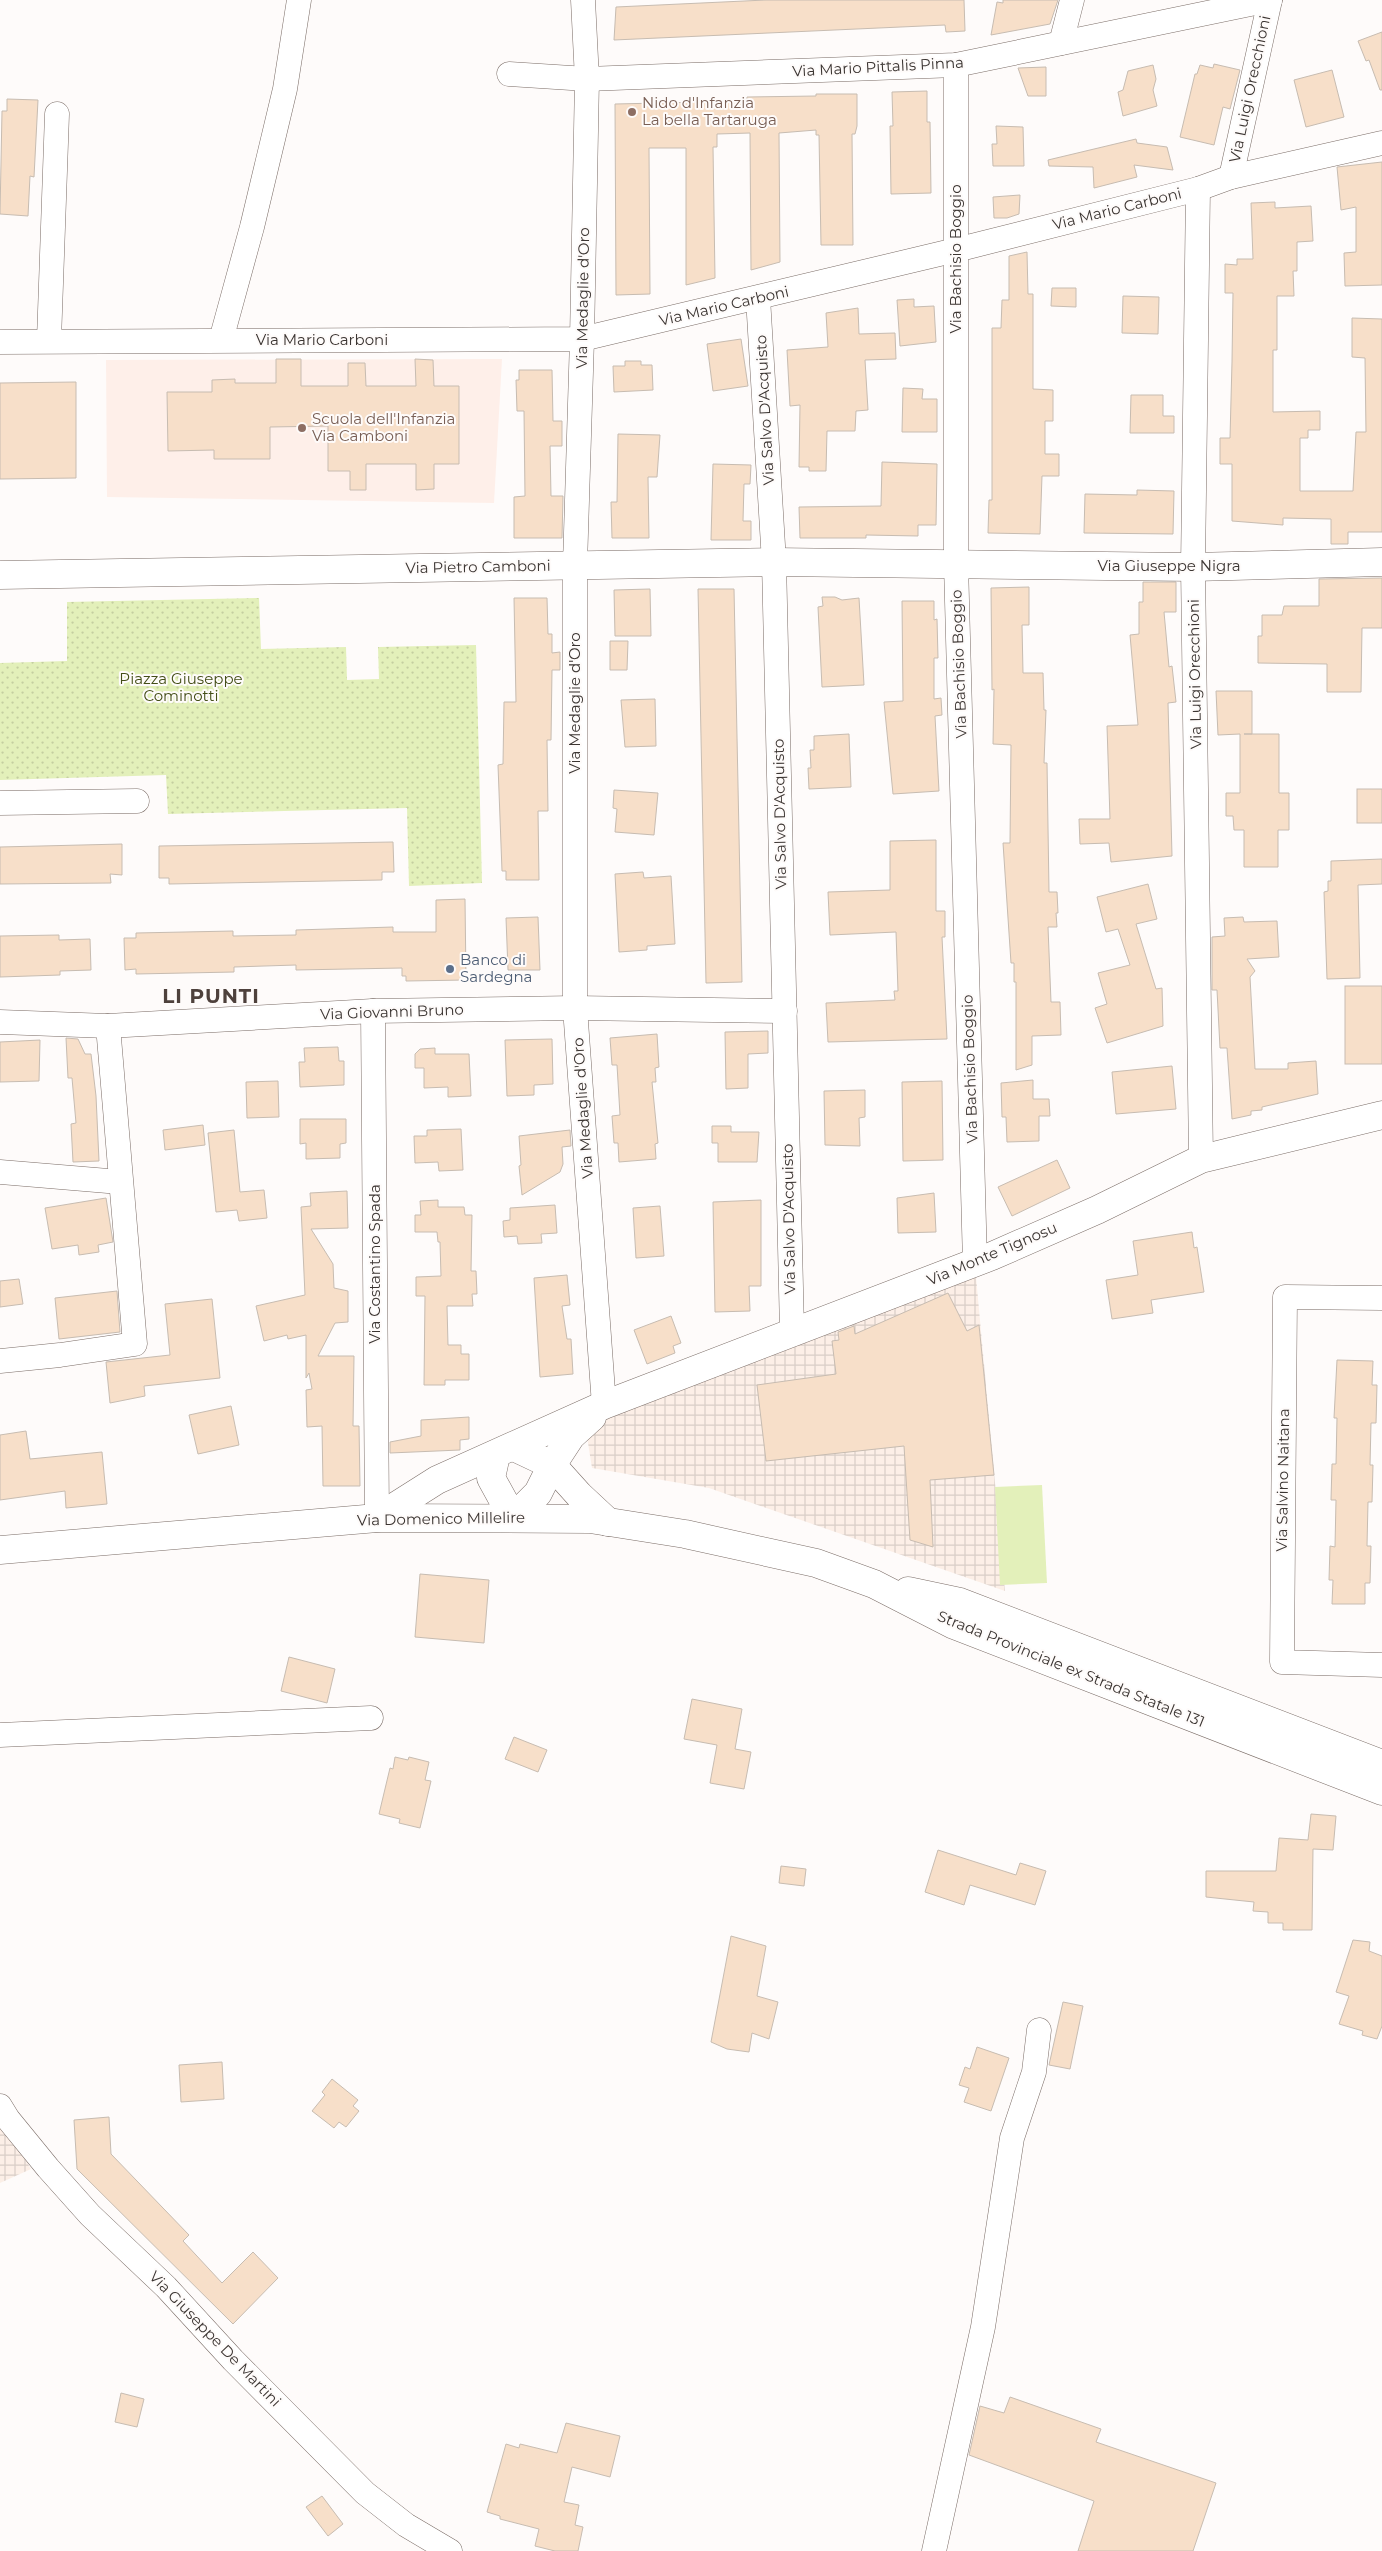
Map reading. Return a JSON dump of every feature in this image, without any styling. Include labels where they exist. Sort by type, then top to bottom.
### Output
[{"type":"street","points":[[221,340],[252,227],[284,89],[299,0]]},
{"type":"street","name":"Via Medaglie d'Oro","points":[[583,0],[587,79],[575,566],[575,1008],[604,1405]]},
{"type":"street","points":[[1061,43],[1072,0]]},
{"type":"street","name":"Via Mario Pittalis Pinna","points":[[509,74],[587,79],[956,65],[1270,0]]},
{"type":"street","name":"Via Luigi Orecchioni","points":[[1231,177],[1270,0]]},
{"type":"street","name":"Via Bachisio Boggio","points":[[956,65],[956,564],[975,1262]]},
{"type":"street","points":[[49,340],[57,114]]},
{"type":"street","name":"Via Mario Carboni","points":[[0,342],[49,340],[582,339],[956,250],[1198,189],[1231,177],[1382,143]]},
{"type":"street","name":"Via Luigi Orecchioni","points":[[1198,189],[1193,567],[1201,1159]]},
{"type":"street","name":"Via Salvo D'Acquisto","points":[[758,298],[774,562],[792,1331]]},
{"type":"street","name":"Via Pietro Camboni","points":[[0,574],[774,562],[956,564]]},
{"type":"street","name":"Via Giuseppe Nigra","points":[[956,564],[1193,567],[1382,562]]},
{"type":"street","points":[[0,803],[137,802]]},
{"type":"street","name":"Via Giovanni Bruno","points":[[0,1022],[108,1026],[373,1011],[575,1008],[785,1011]]},
{"type":"street","name":"Via Costantino Spada","points":[[373,1011],[377,1518]]},
{"type":"street","points":[[0,1361],[60,1356],[135,1344],[108,1026]]},
{"type":"street","name":"Via Monte Tignosu","points":[[377,1518],[437,1480],[604,1405],[975,1262],[1096,1210],[1201,1159],[1382,1115]]},
{"type":"street","points":[[0,1172],[120,1182]]},
{"type":"street","points":[[1285,1302],[1382,1298]]},
{"type":"street","points":[[1285,1302],[1382,1311]]},
{"type":"street","name":"Via Salvino Naitana","points":[[1285,1302],[1282,1662],[1382,1664]]},
{"type":"street","name":"Via Monte Tignosu","points":[[513,1518],[538,1493],[552,1465],[571,1436],[604,1405]]},
{"type":"street","points":[[513,1518],[491,1478],[505,1451],[552,1465],[579,1495],[608,1522]]},
{"type":"street","name":"Via Domenico Millelire","points":[[0,1550],[377,1518],[590,1519],[685,1534],[816,1563],[874,1584]]},
{"type":"street","name":"Strada Provinciale ex Strada Statale 131","points":[[874,1584],[960,1602],[1382,1764]]},
{"type":"street","name":"Strada Provinciale ex Strada Statale 131","points":[[874,1584],[954,1625],[1382,1791]]},
{"type":"street","points":[[0,1735],[371,1718]]},
{"type":"street","points":[[934,2551],[983,2327],[1012,2138],[1034,2072],[1039,2030]]},
{"type":"street","name":"Via Giuseppe De Martini","points":[[0,2106],[8,2119],[48,2168],[90,2215],[166,2286],[233,2360],[366,2493],[406,2525],[450,2551]]},
{"type":"shaded area","name":"Scuola dell'Infanzia Via Camboni","points":[[502,359],[494,503],[107,497],[106,360]]},
{"type":"shaded area","points":[[976,1277],[1005,1591],[709,1488],[592,1468],[585,1424]]},
{"type":"shaded area","points":[[0,2119],[31,2169],[0,2183]]},
{"type":"green space","name":"Piazza Giuseppe Cominotti","points":[[259,598],[261,649],[346,647],[347,680],[379,679],[378,647],[476,645],[482,883],[409,886],[407,808],[168,814],[166,775],[0,780],[0,663],[67,661],[67,602]]},
{"type":"green space","points":[[1042,1485],[1047,1583],[1000,1585],[995,1487]]},
{"type":"building","points":[[766,0],[964,0],[965,31],[946,32],[945,25],[614,40],[616,7]]},
{"type":"building","points":[[1003,0],[1058,0],[1050,24],[991,35],[997,2],[1003,3]]},
{"type":"building","points":[[1382,32],[1382,90],[1380,90],[1369,60],[1366,61],[1358,41]]},
{"type":"building","points":[[1214,64],[1240,70],[1230,109],[1223,107],[1214,145],[1180,137],[1195,74],[1197,74],[1200,65],[1213,68]]},
{"type":"building","points":[[1153,65],[1156,79],[1153,90],[1157,106],[1123,116],[1118,92],[1123,90],[1128,71]]},
{"type":"building","points":[[1046,67],[1046,96],[1028,96],[1018,68]]},
{"type":"building","points":[[1332,70],[1344,117],[1306,127],[1294,80]]},
{"type":"building","points":[[927,91],[927,122],[930,122],[931,193],[891,194],[890,126],[893,126],[892,92]]},
{"type":"building","points":[[816,94],[857,94],[857,126],[855,134],[852,134],[853,245],[821,245],[819,135],[816,135],[816,130],[779,133],[780,262],[751,270],[750,133],[717,134],[717,147],[713,147],[715,278],[686,285],[686,148],[649,148],[650,294],[616,295],[615,104],[747,101],[747,97],[816,96]]},
{"type":"building","points":[[7,99],[38,100],[34,177],[30,176],[28,216],[0,214],[2,111],[7,111]]},
{"type":"building","points":[[996,126],[1023,127],[1024,166],[993,166],[992,144],[997,144]]},
{"type":"building","points":[[1136,139],[1137,143],[1167,147],[1173,170],[1134,165],[1137,177],[1094,188],[1093,167],[1049,166],[1048,160]]},
{"type":"building","points":[[1382,162],[1382,285],[1345,286],[1344,253],[1356,252],[1356,207],[1341,210],[1337,167]]},
{"type":"building","points":[[1020,195],[1019,214],[1007,218],[994,218],[993,197]]},
{"type":"building","points":[[1275,202],[1275,208],[1311,206],[1313,241],[1297,242],[1297,271],[1293,271],[1294,296],[1277,296],[1277,350],[1273,350],[1273,412],[1320,411],[1320,430],[1308,430],[1308,438],[1300,438],[1300,491],[1353,491],[1356,432],[1366,432],[1365,358],[1352,357],[1352,318],[1382,319],[1382,532],[1348,532],[1348,544],[1331,544],[1331,519],[1283,518],[1283,525],[1232,521],[1232,464],[1220,464],[1220,438],[1230,438],[1232,362],[1233,293],[1225,293],[1225,264],[1237,265],[1237,259],[1253,259],[1251,203]]},
{"type":"building","points":[[1027,252],[1028,294],[1033,294],[1033,389],[1053,390],[1053,421],[1045,421],[1045,454],[1059,454],[1059,476],[1042,476],[1040,534],[988,533],[989,500],[992,500],[992,328],[1001,328],[1002,300],[1009,300],[1009,256]]},
{"type":"building","points":[[1052,288],[1076,288],[1076,307],[1051,306]]},
{"type":"building","points":[[1123,296],[1159,297],[1158,334],[1122,333]]},
{"type":"building","points":[[914,299],[914,307],[934,306],[936,342],[900,346],[897,300]]},
{"type":"building","points":[[858,308],[859,334],[895,333],[896,359],[865,360],[868,410],[856,411],[855,431],[827,431],[826,471],[809,471],[809,467],[799,467],[800,405],[790,406],[787,350],[828,347],[826,313]]},
{"type":"building","points":[[741,339],[748,386],[713,391],[707,344]]},
{"type":"building","points":[[276,359],[301,359],[301,386],[348,386],[348,363],[365,363],[366,386],[416,386],[415,359],[433,360],[434,386],[459,386],[459,464],[434,464],[434,489],[416,490],[416,464],[366,464],[366,490],[350,490],[350,471],[328,471],[328,426],[270,427],[270,459],[214,459],[214,450],[168,451],[167,392],[212,392],[212,380],[235,379],[235,383],[276,383]]},
{"type":"building","points":[[625,361],[641,361],[641,365],[652,365],[653,390],[614,392],[613,366],[625,366]]},
{"type":"building","points":[[519,370],[552,370],[553,421],[562,421],[562,446],[550,446],[551,496],[563,496],[562,538],[514,538],[514,497],[525,496],[524,411],[517,411],[516,380],[519,380]]},
{"type":"building","points":[[76,382],[76,478],[0,479],[0,383]]},
{"type":"building","points":[[903,388],[923,389],[922,399],[937,399],[937,432],[902,432]]},
{"type":"building","points":[[1131,395],[1163,395],[1163,416],[1174,416],[1174,433],[1130,433]]},
{"type":"building","points":[[618,434],[660,435],[657,477],[648,477],[649,538],[612,538],[611,502],[617,502]]},
{"type":"building","points":[[882,462],[937,464],[936,525],[918,525],[918,536],[866,535],[866,538],[800,538],[799,507],[881,506]]},
{"type":"building","points":[[713,464],[751,465],[750,484],[744,484],[743,521],[751,521],[751,540],[711,540]]},
{"type":"building","points":[[1137,490],[1174,491],[1173,534],[1084,533],[1085,494],[1137,495]]},
{"type":"building","points":[[1382,578],[1382,628],[1362,628],[1361,692],[1327,692],[1327,664],[1258,663],[1258,636],[1262,636],[1262,615],[1282,615],[1284,606],[1319,606],[1319,579]]},
{"type":"building","points":[[1143,582],[1176,582],[1176,612],[1164,612],[1169,667],[1172,666],[1176,702],[1168,703],[1172,856],[1111,862],[1109,843],[1080,844],[1079,819],[1110,819],[1107,726],[1138,725],[1130,635],[1139,634],[1139,602],[1143,602]]},
{"type":"building","points":[[1029,587],[1029,625],[1022,625],[1023,673],[1043,673],[1044,710],[1046,710],[1044,763],[1047,763],[1049,892],[1057,892],[1058,913],[1056,913],[1057,927],[1048,927],[1051,1002],[1060,1002],[1061,1035],[1032,1036],[1032,1065],[1016,1070],[1016,982],[1014,982],[1014,963],[1011,963],[1003,843],[1010,843],[1011,745],[993,744],[994,689],[992,690],[991,588]]},
{"type":"building","points":[[650,589],[651,636],[615,636],[614,590]]},
{"type":"building","points":[[698,589],[734,589],[742,982],[706,983]]},
{"type":"building","points":[[822,597],[835,597],[842,600],[859,598],[864,685],[822,687],[818,607],[823,606]]},
{"type":"building","points":[[514,598],[547,598],[548,634],[552,634],[552,653],[560,652],[560,670],[552,670],[551,740],[547,740],[548,811],[538,811],[539,880],[506,880],[506,871],[502,871],[498,765],[503,764],[504,702],[516,702]]},
{"type":"building","points":[[902,601],[934,601],[934,620],[937,619],[938,658],[934,658],[934,699],[941,698],[942,715],[935,716],[939,791],[893,794],[884,702],[903,701]]},
{"type":"building","points":[[610,641],[628,641],[627,670],[610,670]]},
{"type":"building","points":[[1216,691],[1252,691],[1252,734],[1279,734],[1279,793],[1289,793],[1289,830],[1278,830],[1278,867],[1244,867],[1244,830],[1234,830],[1233,816],[1226,816],[1226,793],[1240,793],[1240,734],[1218,735]]},
{"type":"building","points":[[655,699],[656,746],[625,747],[621,700]]},
{"type":"building","points":[[849,734],[851,787],[809,789],[808,768],[811,768],[810,750],[814,750],[814,736]]},
{"type":"building","points":[[1357,789],[1382,789],[1382,823],[1357,823]]},
{"type":"building","points":[[614,790],[658,793],[654,835],[615,832],[617,809],[613,808]]},
{"type":"building","points":[[936,840],[936,911],[945,911],[945,937],[942,937],[947,1039],[828,1042],[826,1003],[895,1000],[894,991],[898,991],[896,932],[830,935],[828,892],[890,890],[890,841]]},
{"type":"building","points":[[393,842],[394,872],[382,872],[382,880],[169,884],[169,878],[159,878],[159,846]]},
{"type":"building","points":[[122,844],[122,875],[110,874],[111,883],[0,884],[0,847]]},
{"type":"building","points":[[1382,859],[1382,884],[1358,885],[1360,978],[1327,979],[1324,892],[1328,891],[1328,881],[1331,881],[1331,861]]},
{"type":"building","points":[[643,872],[644,878],[671,876],[675,944],[647,946],[647,950],[619,952],[615,874]]},
{"type":"building","points":[[1148,884],[1157,919],[1136,924],[1156,989],[1162,988],[1163,1026],[1107,1043],[1095,1008],[1107,1004],[1098,973],[1130,965],[1118,929],[1106,932],[1097,897]]},
{"type":"building","points":[[465,899],[466,980],[406,981],[406,976],[402,976],[402,968],[296,970],[296,965],[234,967],[234,972],[136,974],[136,969],[125,970],[124,938],[136,938],[136,933],[233,931],[233,936],[296,935],[296,930],[393,927],[393,932],[436,932],[436,900]]},
{"type":"building","points":[[538,917],[540,970],[508,970],[506,918]]},
{"type":"building","points":[[1243,917],[1244,922],[1277,921],[1279,957],[1247,959],[1255,971],[1250,977],[1255,1069],[1288,1069],[1288,1063],[1316,1061],[1318,1094],[1262,1107],[1262,1110],[1251,1111],[1251,1115],[1232,1119],[1227,1048],[1220,1048],[1217,990],[1212,990],[1212,937],[1225,936],[1224,918]]},
{"type":"building","points":[[59,935],[59,940],[90,939],[91,970],[60,971],[60,975],[0,977],[0,936]]},
{"type":"building","points":[[1345,986],[1382,986],[1382,1064],[1345,1064]]},
{"type":"building","points":[[768,1031],[768,1053],[748,1054],[748,1088],[726,1089],[725,1032]]},
{"type":"building","points":[[657,1034],[659,1067],[655,1068],[656,1082],[652,1082],[658,1143],[655,1144],[656,1159],[619,1162],[618,1143],[614,1143],[612,1116],[620,1115],[617,1065],[612,1065],[610,1038]]},
{"type":"building","points":[[66,1038],[78,1039],[85,1054],[91,1054],[96,1096],[99,1161],[73,1162],[71,1124],[76,1123],[72,1078],[68,1078]]},
{"type":"building","points":[[552,1039],[553,1084],[534,1085],[534,1095],[507,1096],[505,1040]]},
{"type":"building","points":[[40,1040],[39,1081],[0,1082],[0,1042]]},
{"type":"building","points":[[338,1047],[339,1061],[344,1061],[344,1085],[300,1087],[299,1062],[305,1062],[304,1048]]},
{"type":"building","points":[[435,1048],[435,1054],[469,1054],[471,1096],[448,1097],[448,1087],[424,1088],[424,1068],[415,1068],[415,1054],[420,1049]]},
{"type":"building","points":[[1172,1066],[1176,1109],[1116,1114],[1112,1072]]},
{"type":"building","points":[[1033,1080],[1033,1099],[1049,1099],[1050,1116],[1039,1116],[1039,1141],[1007,1142],[1006,1117],[1002,1117],[1001,1083]]},
{"type":"building","points":[[278,1081],[279,1117],[247,1118],[246,1082]]},
{"type":"building","points":[[942,1081],[943,1160],[903,1161],[902,1082]]},
{"type":"building","points":[[865,1090],[865,1117],[859,1118],[860,1146],[825,1145],[824,1091]]},
{"type":"building","points":[[300,1119],[346,1119],[346,1143],[340,1144],[340,1158],[306,1159],[306,1143],[300,1144]]},
{"type":"building","points":[[203,1125],[205,1145],[165,1150],[163,1130]]},
{"type":"building","points":[[712,1126],[731,1126],[731,1132],[759,1132],[757,1162],[718,1162],[718,1143],[712,1143]]},
{"type":"building","points":[[461,1129],[463,1170],[439,1171],[438,1162],[415,1163],[414,1136],[427,1136],[427,1130]]},
{"type":"building","points":[[234,1130],[240,1192],[264,1190],[267,1218],[239,1221],[237,1210],[216,1212],[208,1133]]},
{"type":"building","points":[[570,1130],[571,1146],[562,1147],[563,1164],[560,1172],[522,1195],[519,1166],[521,1165],[519,1136]]},
{"type":"building","points":[[1057,1160],[1070,1188],[1012,1216],[998,1187]]},
{"type":"building","points":[[347,1191],[348,1228],[311,1229],[333,1264],[334,1288],[348,1291],[348,1322],[335,1323],[318,1356],[354,1356],[353,1426],[359,1426],[360,1486],[323,1486],[322,1426],[307,1427],[306,1390],[312,1389],[309,1373],[306,1378],[306,1335],[288,1339],[287,1335],[264,1341],[256,1306],[305,1295],[301,1207],[311,1206],[310,1193]]},
{"type":"building","points":[[934,1193],[936,1232],[898,1233],[897,1198]]},
{"type":"building","points":[[106,1198],[113,1242],[98,1245],[99,1252],[79,1255],[78,1245],[52,1249],[45,1208]]},
{"type":"building","points":[[438,1200],[438,1207],[464,1207],[465,1215],[472,1215],[471,1271],[476,1271],[477,1294],[472,1294],[473,1306],[447,1306],[448,1345],[461,1345],[461,1354],[469,1354],[469,1380],[445,1380],[445,1385],[424,1385],[425,1296],[416,1296],[416,1277],[441,1276],[440,1242],[438,1242],[437,1232],[415,1232],[415,1215],[421,1215],[420,1201]]},
{"type":"building","points":[[761,1200],[761,1286],[749,1286],[750,1311],[715,1312],[713,1202]]},
{"type":"building","points":[[555,1205],[557,1233],[541,1234],[542,1243],[518,1244],[517,1236],[504,1237],[503,1221],[510,1220],[510,1208]]},
{"type":"building","points":[[660,1206],[664,1256],[636,1258],[633,1208]]},
{"type":"building","points":[[1192,1232],[1194,1248],[1197,1247],[1204,1292],[1151,1300],[1153,1313],[1112,1319],[1106,1280],[1138,1275],[1133,1241]]},
{"type":"building","points":[[567,1275],[570,1305],[562,1306],[567,1339],[571,1339],[573,1374],[540,1377],[534,1278]]},
{"type":"building","points":[[19,1279],[23,1304],[0,1307],[0,1281]]},
{"type":"building","points":[[117,1291],[120,1332],[59,1339],[55,1298]]},
{"type":"building","points":[[948,1293],[967,1331],[979,1325],[994,1475],[930,1480],[933,1547],[910,1540],[904,1446],[766,1461],[757,1385],[836,1374],[832,1341],[839,1340],[838,1332],[854,1326],[855,1334]]},
{"type":"building","points":[[212,1299],[220,1378],[144,1386],[145,1396],[110,1403],[106,1362],[170,1355],[165,1304]]},
{"type":"building","points":[[671,1316],[681,1343],[673,1346],[675,1353],[647,1364],[634,1330]]},
{"type":"building","points":[[1337,1360],[1373,1361],[1372,1385],[1377,1385],[1376,1423],[1371,1423],[1370,1465],[1373,1465],[1372,1502],[1368,1502],[1367,1546],[1371,1546],[1370,1583],[1365,1583],[1365,1604],[1332,1604],[1333,1580],[1329,1580],[1330,1546],[1335,1547],[1336,1500],[1331,1500],[1332,1464],[1336,1464],[1337,1418],[1334,1418]]},
{"type":"building","points":[[231,1406],[239,1445],[198,1454],[189,1415]]},
{"type":"building","points":[[469,1417],[469,1439],[460,1440],[460,1450],[390,1453],[390,1442],[421,1436],[421,1420]]},
{"type":"building","points":[[26,1431],[30,1459],[102,1452],[107,1504],[66,1508],[65,1491],[0,1500],[0,1435]]},
{"type":"building","points":[[420,1574],[489,1580],[484,1643],[415,1637]]},
{"type":"building","points":[[289,1657],[335,1669],[327,1703],[281,1691]]},
{"type":"building","points":[[692,1699],[742,1709],[735,1749],[751,1752],[744,1789],[710,1783],[717,1745],[684,1739]]},
{"type":"building","points":[[514,1737],[547,1750],[538,1772],[505,1759]]},
{"type":"building","points":[[395,1757],[408,1760],[409,1757],[429,1762],[425,1780],[431,1781],[420,1828],[399,1823],[400,1819],[379,1814],[390,1768],[393,1769]]},
{"type":"building","points":[[1311,1814],[1336,1816],[1333,1850],[1313,1849],[1312,1930],[1283,1930],[1283,1923],[1268,1923],[1268,1912],[1253,1911],[1254,1902],[1206,1897],[1206,1871],[1276,1871],[1279,1838],[1308,1840]]},
{"type":"building","points":[[938,1850],[1016,1875],[1020,1863],[1046,1871],[1035,1905],[970,1885],[964,1905],[925,1892]]},
{"type":"building","points":[[781,1866],[806,1869],[804,1886],[779,1883]]},
{"type":"building","points":[[731,1936],[766,1946],[757,1996],[778,2002],[769,2039],[752,2033],[749,2052],[727,2049],[711,2042]]},
{"type":"building","points":[[1353,1940],[1370,1942],[1369,1951],[1382,1956],[1382,2026],[1377,2039],[1362,2035],[1363,2031],[1339,2024],[1349,1996],[1336,1992]]},
{"type":"building","points":[[1063,2002],[1083,2006],[1070,2069],[1049,2065]]},
{"type":"building","points":[[977,2047],[1009,2058],[991,2111],[964,2102],[969,2088],[959,2085],[965,2067],[970,2069]]},
{"type":"building","points":[[222,2062],[224,2099],[181,2102],[179,2065]]},
{"type":"building","points":[[332,2079],[358,2100],[353,2106],[359,2111],[346,2127],[339,2122],[334,2128],[312,2111],[325,2095],[322,2092]]},
{"type":"building","points":[[109,2117],[111,2154],[189,2235],[183,2241],[222,2283],[253,2252],[278,2278],[233,2324],[77,2169],[74,2120]]},
{"type":"building","points":[[121,2393],[144,2399],[137,2427],[115,2422]]},
{"type":"building","points":[[1010,2397],[1101,2429],[1096,2442],[1216,2483],[1193,2551],[1078,2551],[1094,2501],[969,2455],[980,2406],[1004,2413]]},
{"type":"building","points":[[566,2423],[620,2436],[610,2477],[572,2467],[564,2502],[579,2505],[575,2525],[583,2527],[578,2551],[555,2551],[535,2546],[539,2529],[500,2519],[500,2516],[487,2512],[506,2444],[519,2448],[520,2444],[557,2453]]},
{"type":"building","points":[[322,2496],[343,2524],[328,2536],[306,2507]]},
{"type":"place","name":"Nido d'Infanzia La bella Tartaruga","points":[[632,112]]},
{"type":"place","name":"Scuola dell'Infanzia Via Camboni","points":[[302,428]]},
{"type":"place","name":"Banco di Sardegna","points":[[450,969]]},
{"type":"district","name":"LI PUNTI","points":[[211,996]]}]
